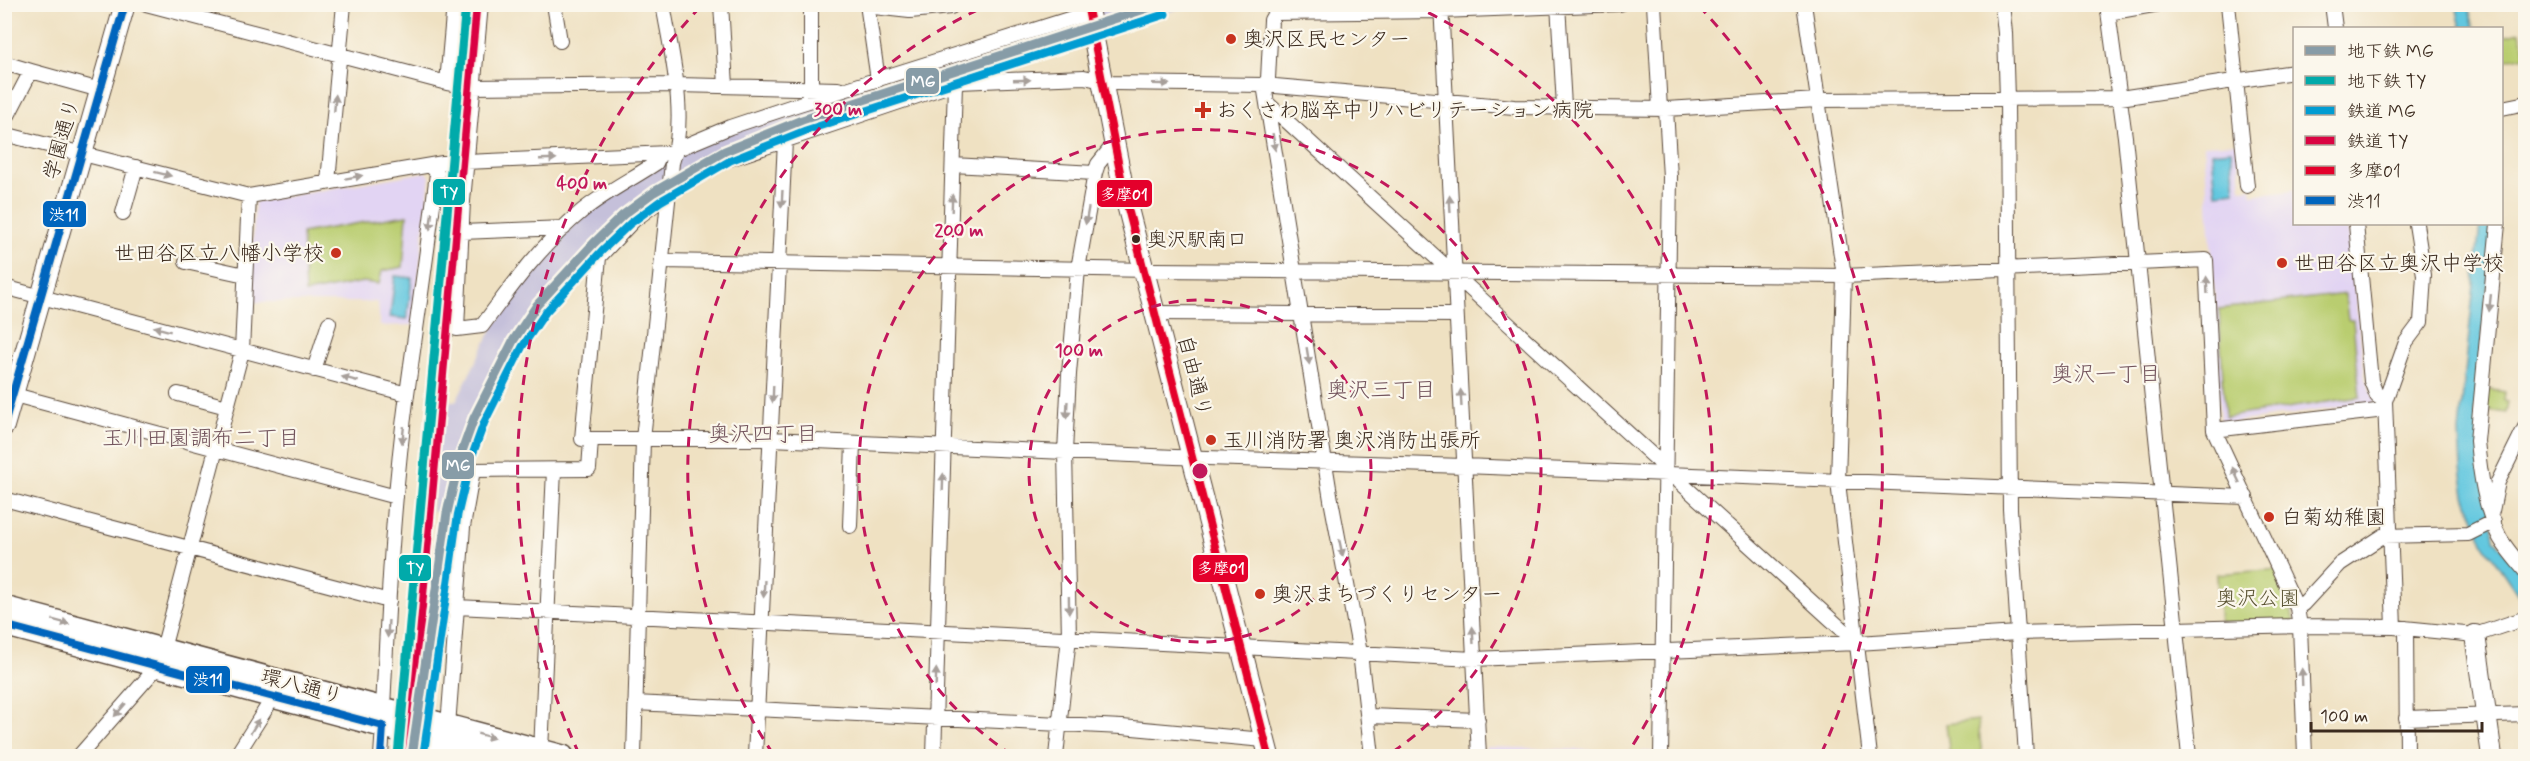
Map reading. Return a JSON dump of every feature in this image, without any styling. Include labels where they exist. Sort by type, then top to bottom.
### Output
[{"type":"main road","name":"学園通り","points":[[4,426],[9,393],[42,297],[125,4]]},
{"type":"main road","points":[[874,4],[910,8],[950,4]]},
{"type":"main road","name":"自由通り","points":[[1087,9],[1124,194],[1267,748]]},
{"type":"main road","name":"環八通り","points":[[4,607],[274,696],[390,719]]},
{"type":"main road","name":"環八通り","points":[[4,625],[160,657],[390,719],[493,756]]},
{"type":"main road","points":[[2475,635],[2492,756]]},
{"type":"main road","name":"環八通り","points":[[437,737],[541,750],[563,756]]},
{"type":"street","points":[[146,4],[447,83],[472,87],[678,85],[811,87],[850,90]]},
{"type":"street","points":[[328,182],[344,4]]},
{"type":"street","points":[[447,83],[454,4]]},
{"type":"street","points":[[481,4],[466,162],[457,329],[482,326],[540,252],[564,228],[583,210],[656,163],[660,154]]},
{"type":"street","points":[[554,4],[560,40]]},
{"type":"street","points":[[634,756],[643,439],[672,163],[676,152],[678,85],[663,4]]},
{"type":"street","points":[[721,4],[726,86]]},
{"type":"street","points":[[811,4],[811,87]]},
{"type":"street","points":[[867,4],[878,80]]},
{"type":"street","points":[[1372,756],[1360,653],[1325,461],[1264,85],[1268,79],[1271,20],[1275,13],[1620,4]]},
{"type":"street","points":[[1654,4],[1670,177],[1661,756]]},
{"type":"street","points":[[1804,4],[1844,276],[1838,482],[1870,756]]},
{"type":"street","points":[[2002,4],[2007,99],[2010,488],[2026,756]]},
{"type":"street","points":[[2159,4],[2108,9],[2138,263],[2174,629],[2189,756]]},
{"type":"street","points":[[2228,4],[2247,186]]},
{"type":"street","points":[[2332,4],[2335,27]]},
{"type":"street","points":[[1558,6],[1564,106]]},
{"type":"street","points":[[1441,8],[1479,756]]},
{"type":"street","points":[[4,134],[249,196],[430,165],[660,154],[676,152],[729,127],[850,90],[1087,9]]},
{"type":"street","points":[[4,63],[100,90]]},
{"type":"street","points":[[4,123],[31,71]]},
{"type":"street","points":[[2246,497],[1838,482],[1667,472],[1192,458],[771,439],[582,439],[599,257],[634,220],[670,193],[724,162],[955,84],[1084,77],[1112,83],[1264,85],[1514,107],[1663,109],[1818,100],[2120,98],[2293,72]]},
{"type":"street","points":[[934,756],[955,84]]},
{"type":"street","points":[[1268,103],[1667,472],[1857,643]]},
{"type":"street","points":[[2503,108],[2526,103]]},
{"type":"street","points":[[755,756],[785,141]]},
{"type":"street","points":[[1056,756],[1069,637],[1065,452],[1078,269],[1095,173],[1098,164],[1114,144]]},
{"type":"street","points":[[381,756],[390,719],[389,601],[396,497],[436,173],[430,165]]},
{"type":"street","points":[[953,165],[1095,173]]},
{"type":"street","points":[[123,213],[136,167]]},
{"type":"street","points":[[79,756],[160,657],[242,351],[249,196]]},
{"type":"street","points":[[2356,225],[2371,381],[2377,396],[2385,406]]},
{"type":"street","points":[[2407,756],[2400,627],[2390,536],[2385,406],[2406,342],[2421,322],[2424,275],[2416,225]]},
{"type":"street","points":[[2498,225],[2476,441],[2480,476],[2492,518],[2500,537],[2526,572]]},
{"type":"street","points":[[462,232],[564,228]]},
{"type":"street","points":[[662,261],[1143,270],[1844,276],[2206,260],[2214,430],[2297,608],[2300,626],[2305,756]]},
{"type":"street","points":[[186,262],[245,275]]},
{"type":"street","points":[[4,286],[407,394]]},
{"type":"street","points":[[1154,313],[1456,315]]},
{"type":"street","points":[[314,370],[329,323]]},
{"type":"street","points":[[9,393],[396,497]]},
{"type":"street","points":[[178,394],[227,407]]},
{"type":"street","points":[[2214,430],[2385,406]]},
{"type":"street","points":[[2297,608],[2340,564],[2383,536],[2476,532],[2492,518],[2498,482],[2526,425]]},
{"type":"street","points":[[437,737],[457,607],[463,527],[473,470],[589,469],[591,440]]},
{"type":"street","points":[[850,526],[853,443]]},
{"type":"street","points":[[541,750],[554,470]]},
{"type":"street","points":[[4,499],[389,601]]},
{"type":"street","points":[[457,607],[1474,659],[1857,643],[2018,633],[2174,629],[2300,626],[2400,627],[2475,635],[2526,618]]},
{"type":"street","points":[[236,756],[274,696]]},
{"type":"street","points":[[635,703],[1059,724],[1267,748]]},
{"type":"street","points":[[2406,718],[2526,714]]},
{"type":"street","points":[[1368,716],[1478,720]]},
{"type":"shaded area","points":[[1097,4],[1191,5],[1105,33]]},
{"type":"shaded area","points":[[1080,18],[1086,35],[729,156],[600,249],[541,308],[517,344],[480,420],[469,460],[460,517],[432,511],[441,401],[456,401],[493,327],[502,315],[495,310],[575,223],[642,176],[680,153],[718,135]]},
{"type":"shaded area","name":"世田谷区立奥沢中学校","points":[[2238,143],[2241,189],[2251,188],[2252,195],[2293,190],[2293,225],[2347,225],[2365,379],[2375,401],[2370,408],[2356,405],[2220,424],[2215,303],[2204,145]]},
{"type":"shaded area","name":"世田谷区立八幡小学校","points":[[426,172],[430,176],[413,325],[380,326],[378,302],[250,302],[255,202]]},
{"type":"shaded area","points":[[1486,747],[1655,752],[1655,756],[1486,756]]},
{"type":"green space","points":[[2521,32],[2525,56],[2503,61],[2503,36]]},
{"type":"green space","points":[[407,215],[403,267],[382,271],[379,284],[363,282],[305,293],[302,233]]},
{"type":"green space","points":[[2345,294],[2348,320],[2353,320],[2360,397],[2225,417],[2219,309]]},
{"type":"green space","points":[[2485,389],[2505,392],[2504,401],[2508,402],[2506,413],[2482,409]]},
{"type":"green space","name":"奥沢公園","points":[[2280,569],[2294,621],[2220,628],[2217,574]]},
{"type":"green space","points":[[1978,720],[1982,756],[1950,756],[1946,724]]},
{"type":"water","points":[[2456,5],[2468,5],[2474,27],[2461,27]]},
{"type":"water","points":[[2231,150],[2235,191],[2216,193],[2212,152]]},
{"type":"water","points":[[2480,225],[2494,225],[2475,410],[2494,538],[2525,579],[2525,605],[2483,543],[2465,495],[2459,432]]},
{"type":"water","points":[[395,276],[412,278],[407,319],[390,317]]},
{"type":"metro line","name":"TY","points":[[398,756],[466,4]]},
{"type":"metro line","name":"MG","points":[[412,756],[447,513],[460,457],[474,418],[513,341],[537,305],[594,243],[623,215],[654,192],[725,151],[802,120],[1160,4]]},
{"type":"rail line","name":"TY","points":[[408,756],[476,5]]},
{"type":"rail line","name":"MG","points":[[423,756],[457,515],[470,460],[484,422],[522,346],[545,312],[602,250],[630,223],[660,201],[730,160],[806,130],[1165,14]]},
{"type":"transit line","name":"渋11","points":[[4,424],[125,4]]},
{"type":"transit line","name":"多摩01","points":[[1087,4],[1125,197],[1269,756]]},
{"type":"transit line","name":"渋11","points":[[4,625],[383,726],[381,756]]},
{"type":"place","name":"奥沢区民センター","points":[[1231,39]]},
{"type":"place","name":"おくさわ脳卒中リハビリテーション病院","points":[[1203,110]]},
{"type":"place","name":"奥沢駅南口","points":[[1136,239]]},
{"type":"place","name":"世田谷区立八幡小学校","points":[[336,253]]},
{"type":"place","name":"世田谷区立奥沢中学校","points":[[2282,263]]},
{"type":"place","name":"玉川消防署 奥沢消防出張所","points":[[1211,440]]},
{"type":"place","name":"白菊幼稚園","points":[[2269,517]]},
{"type":"place","name":"奥沢まちづくりセンター","points":[[1260,594]]},
{"type":"district","name":"奥沢一丁目","points":[[2106,373]]},
{"type":"district","name":"奥沢三丁目","points":[[1381,389]]},
{"type":"district","name":"奥沢四丁目","points":[[763,433]]},
{"type":"district","name":"玉川田園調布二丁目","points":[[201,437]]}]
